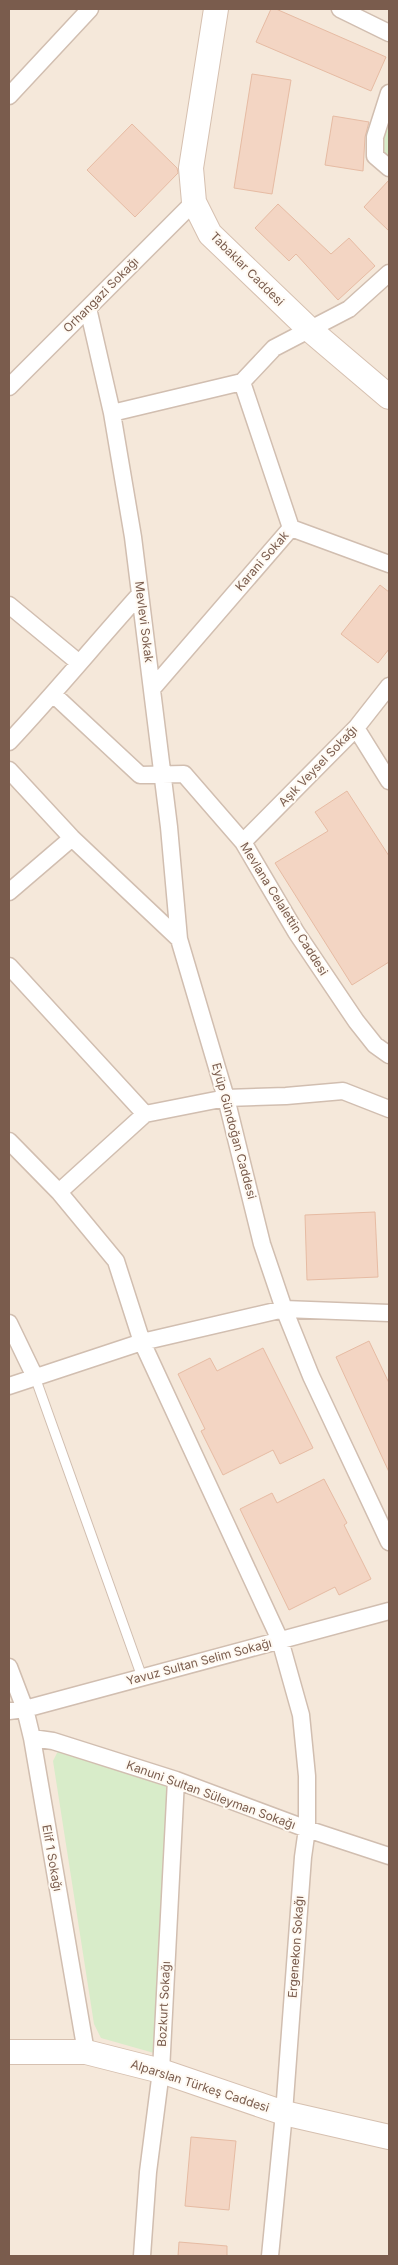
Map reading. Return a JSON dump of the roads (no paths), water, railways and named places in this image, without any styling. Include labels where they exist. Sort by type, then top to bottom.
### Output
[{"type":"street","points":[[9,96],[90,9]]},
{"type":"street","name":"Tabaklar Caddesi","points":[[216,9],[191,168],[194,202],[210,234],[308,329],[389,397]]},
{"type":"street","points":[[340,9],[389,33]]},
{"type":"street","points":[[389,93],[375,137],[375,156],[389,168]]},
{"type":"street","name":"Orhangazi Sokağı","points":[[9,387],[194,202]]},
{"type":"street","points":[[112,413],[242,382],[274,348],[349,309],[389,272]]},
{"type":"street","name":"Mevlevi Sokak","points":[[88,308],[112,413],[133,538],[169,827],[179,939]]},
{"type":"street","name":"Karani Sokak","points":[[152,689],[291,528],[242,382]]},
{"type":"street","points":[[291,528],[389,564]]},
{"type":"street","points":[[9,742],[140,594]]},
{"type":"street","points":[[9,605],[78,662]]},
{"type":"street","name":"Aşık Veysel Sokağı","points":[[243,842],[295,792],[356,728],[389,686]]},
{"type":"street","name":"Mevlana Celalettin Caddesi","points":[[53,694],[140,775],[184,774],[243,842],[296,932],[356,1021],[375,1045],[389,1055]]},
{"type":"street","points":[[356,728],[389,781]]},
{"type":"street","points":[[9,770],[72,838],[179,939]]},
{"type":"street","points":[[9,892],[72,838]]},
{"type":"street","name":"Eyüp Gündoğan Caddesi","points":[[179,939],[226,1098],[262,1244],[284,1309],[311,1376],[389,1542]]},
{"type":"street","points":[[9,966],[145,1114]]},
{"type":"street","points":[[59,1192],[145,1114],[226,1098],[343,1091],[389,1109]]},
{"type":"street","name":"Ergenekon Sokağı","points":[[9,1140],[59,1192],[116,1261],[142,1342],[280,1640],[301,1715],[307,1776],[307,1829],[303,1857],[284,2113],[270,2256]]},
{"type":"street","points":[[9,1386],[142,1342],[284,1309],[389,1313]]},
{"type":"street","points":[[9,1323],[35,1376]]},
{"type":"street","name":"Yavuz Sultan Selim Sokağı","points":[[17,1710],[389,1610]]},
{"type":"street","name":"Elif 1 Sokağı","points":[[9,1667],[17,1710],[32,1738],[86,2052]]},
{"type":"street","name":"Kanuni Sultan Süleyman Sokağı","points":[[32,1738],[53,1741],[176,1780],[307,1829],[389,1856]]},
{"type":"street","name":"Bozkurt Sokağı","points":[[142,2256],[148,2172],[161,2071],[176,1780]]},
{"type":"street","name":"Alparslan Türkeş Caddesi","points":[[9,2052],[86,2052],[161,2071],[284,2113],[389,2137]]},
{"type":"lane","points":[[35,1376],[142,1677]]}]
